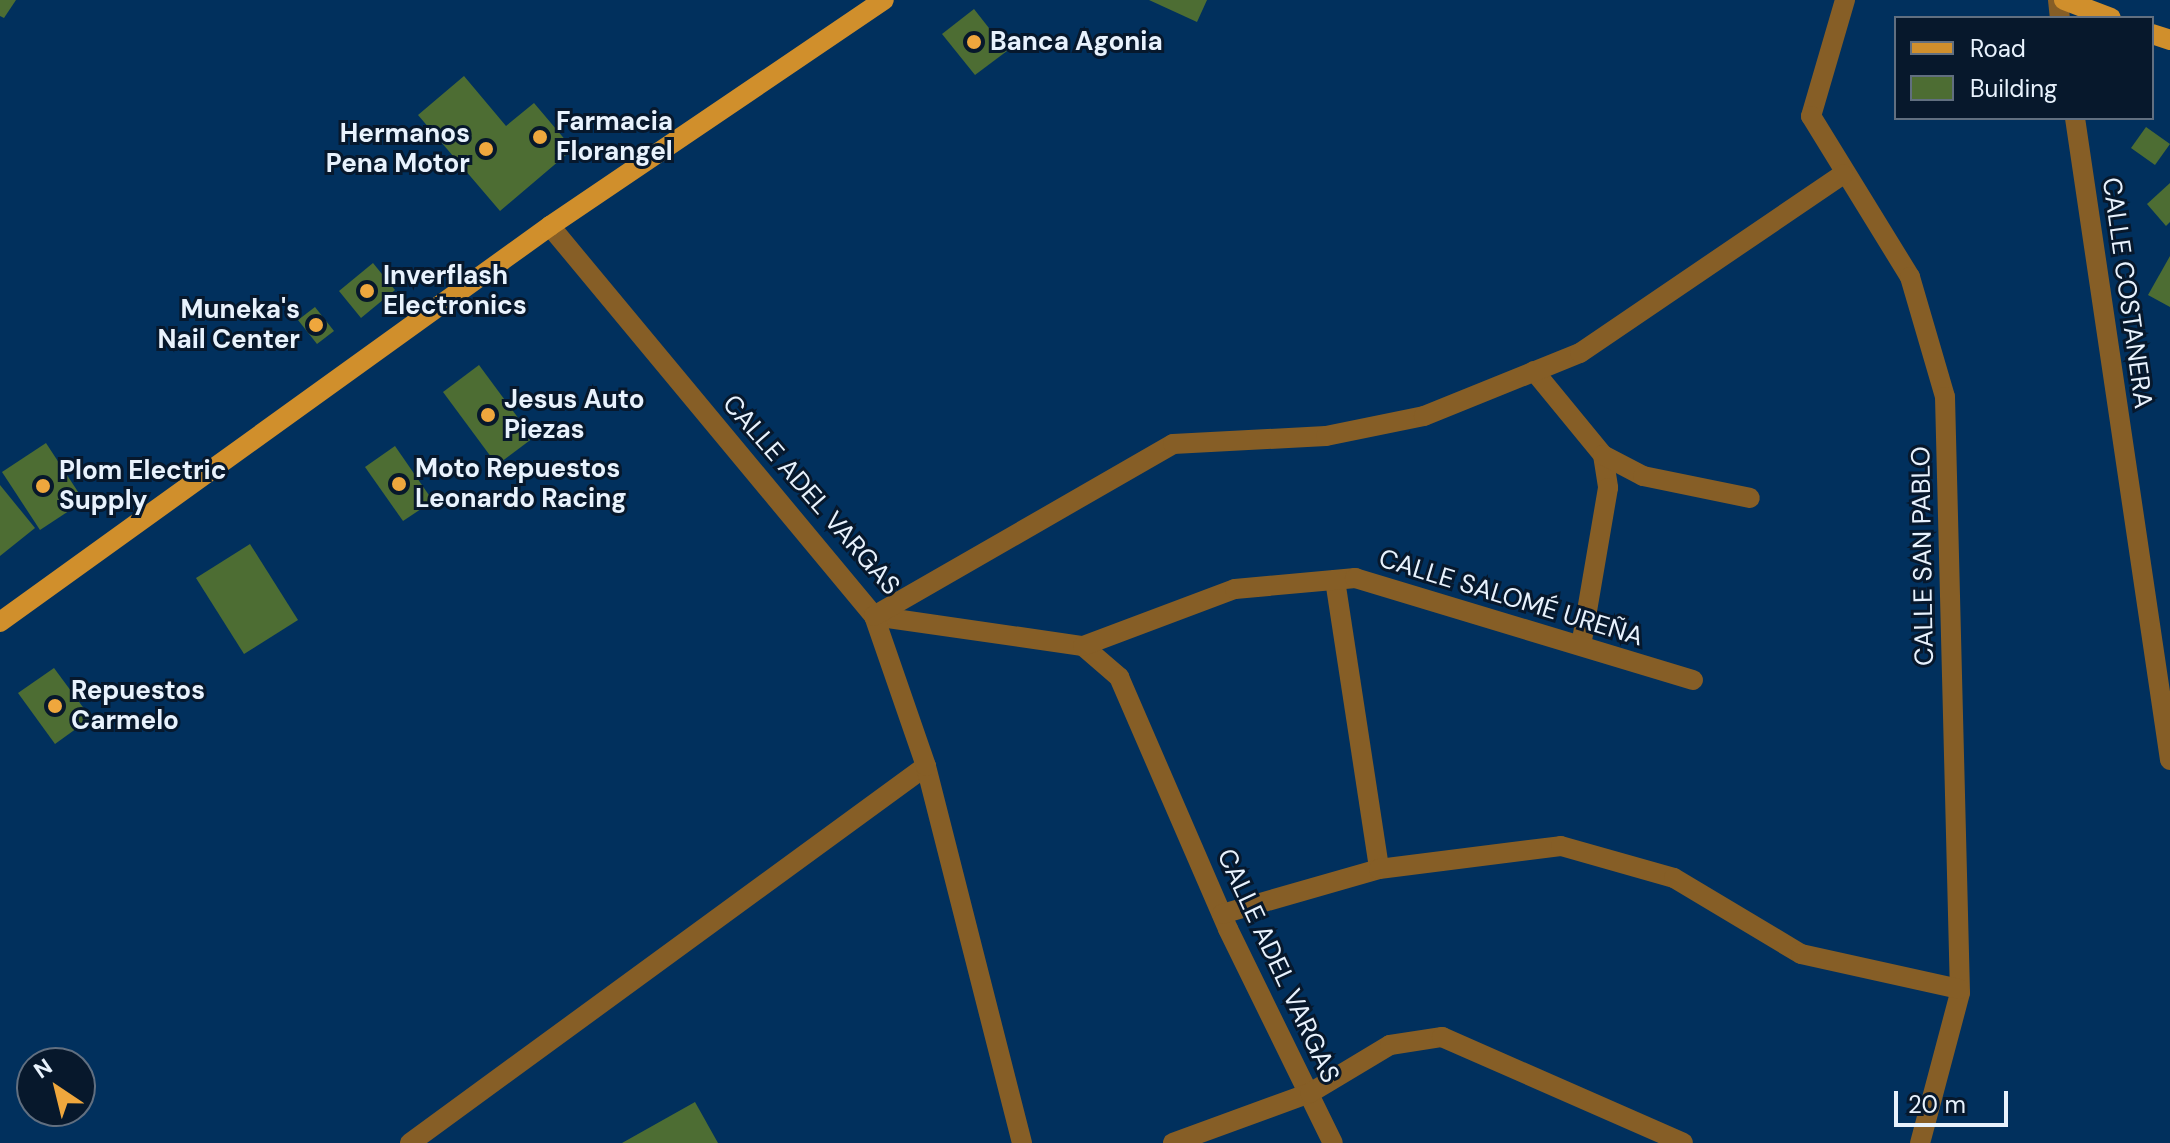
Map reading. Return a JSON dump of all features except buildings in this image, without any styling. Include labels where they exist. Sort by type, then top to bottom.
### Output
[{"type":"main road","points":[[0,622],[550,226],[884,0]]},
{"type":"main road","points":[[2061,0],[2105,16]]},
{"type":"street","name":"CALLE SAN PABLO","points":[[1845,0],[1811,116],[1843,174],[1910,277],[1945,397],[1959,989],[1920,1143]]},
{"type":"street","name":"CALLE COSTANERA","points":[[2075,120],[2170,760]]},
{"type":"street","points":[[1022,1143],[926,766],[874,616],[1173,444],[1326,436],[1424,416],[1580,353],[1843,174]]},
{"type":"street","name":"CALLE ADEL VARGAS","points":[[550,226],[874,616],[1083,646],[1119,677],[1222,914],[1333,1143]]},
{"type":"street","points":[[1534,371],[1603,455],[1643,476],[1750,498]]},
{"type":"street","points":[[1581,646],[1608,488],[1603,455]]},
{"type":"street","name":"CALLE SALOMÉ UREÑA","points":[[1083,646],[1235,589],[1355,578],[1693,680]]},
{"type":"street","points":[[1335,580],[1379,869]]},
{"type":"street","points":[[410,1143],[926,766]]},
{"type":"street","points":[[1222,914],[1379,869],[1561,846],[1674,878],[1801,954],[1959,989]]},
{"type":"street","points":[[1173,1143],[1310,1093],[1390,1045],[1442,1037],[1683,1143]]},
{"type":"place","name":"Banca Agonia","points":[[974,42]]},
{"type":"place","name":"Farmacia Florangel","points":[[540,137]]},
{"type":"place","name":"Hermanos Pena Motor","points":[[486,149]]},
{"type":"place","name":"Inverflash Electronics","points":[[367,291]]},
{"type":"place","name":"Muneka's Nail Center","points":[[316,325]]},
{"type":"place","name":"Jesus Auto Piezas","points":[[488,415]]},
{"type":"place","name":"Moto Repuestos Leonardo Racing","points":[[399,484]]},
{"type":"place","name":"Plom Electric Supply","points":[[43,486]]},
{"type":"place","name":"Repuestos Carmelo","points":[[55,706]]}]
